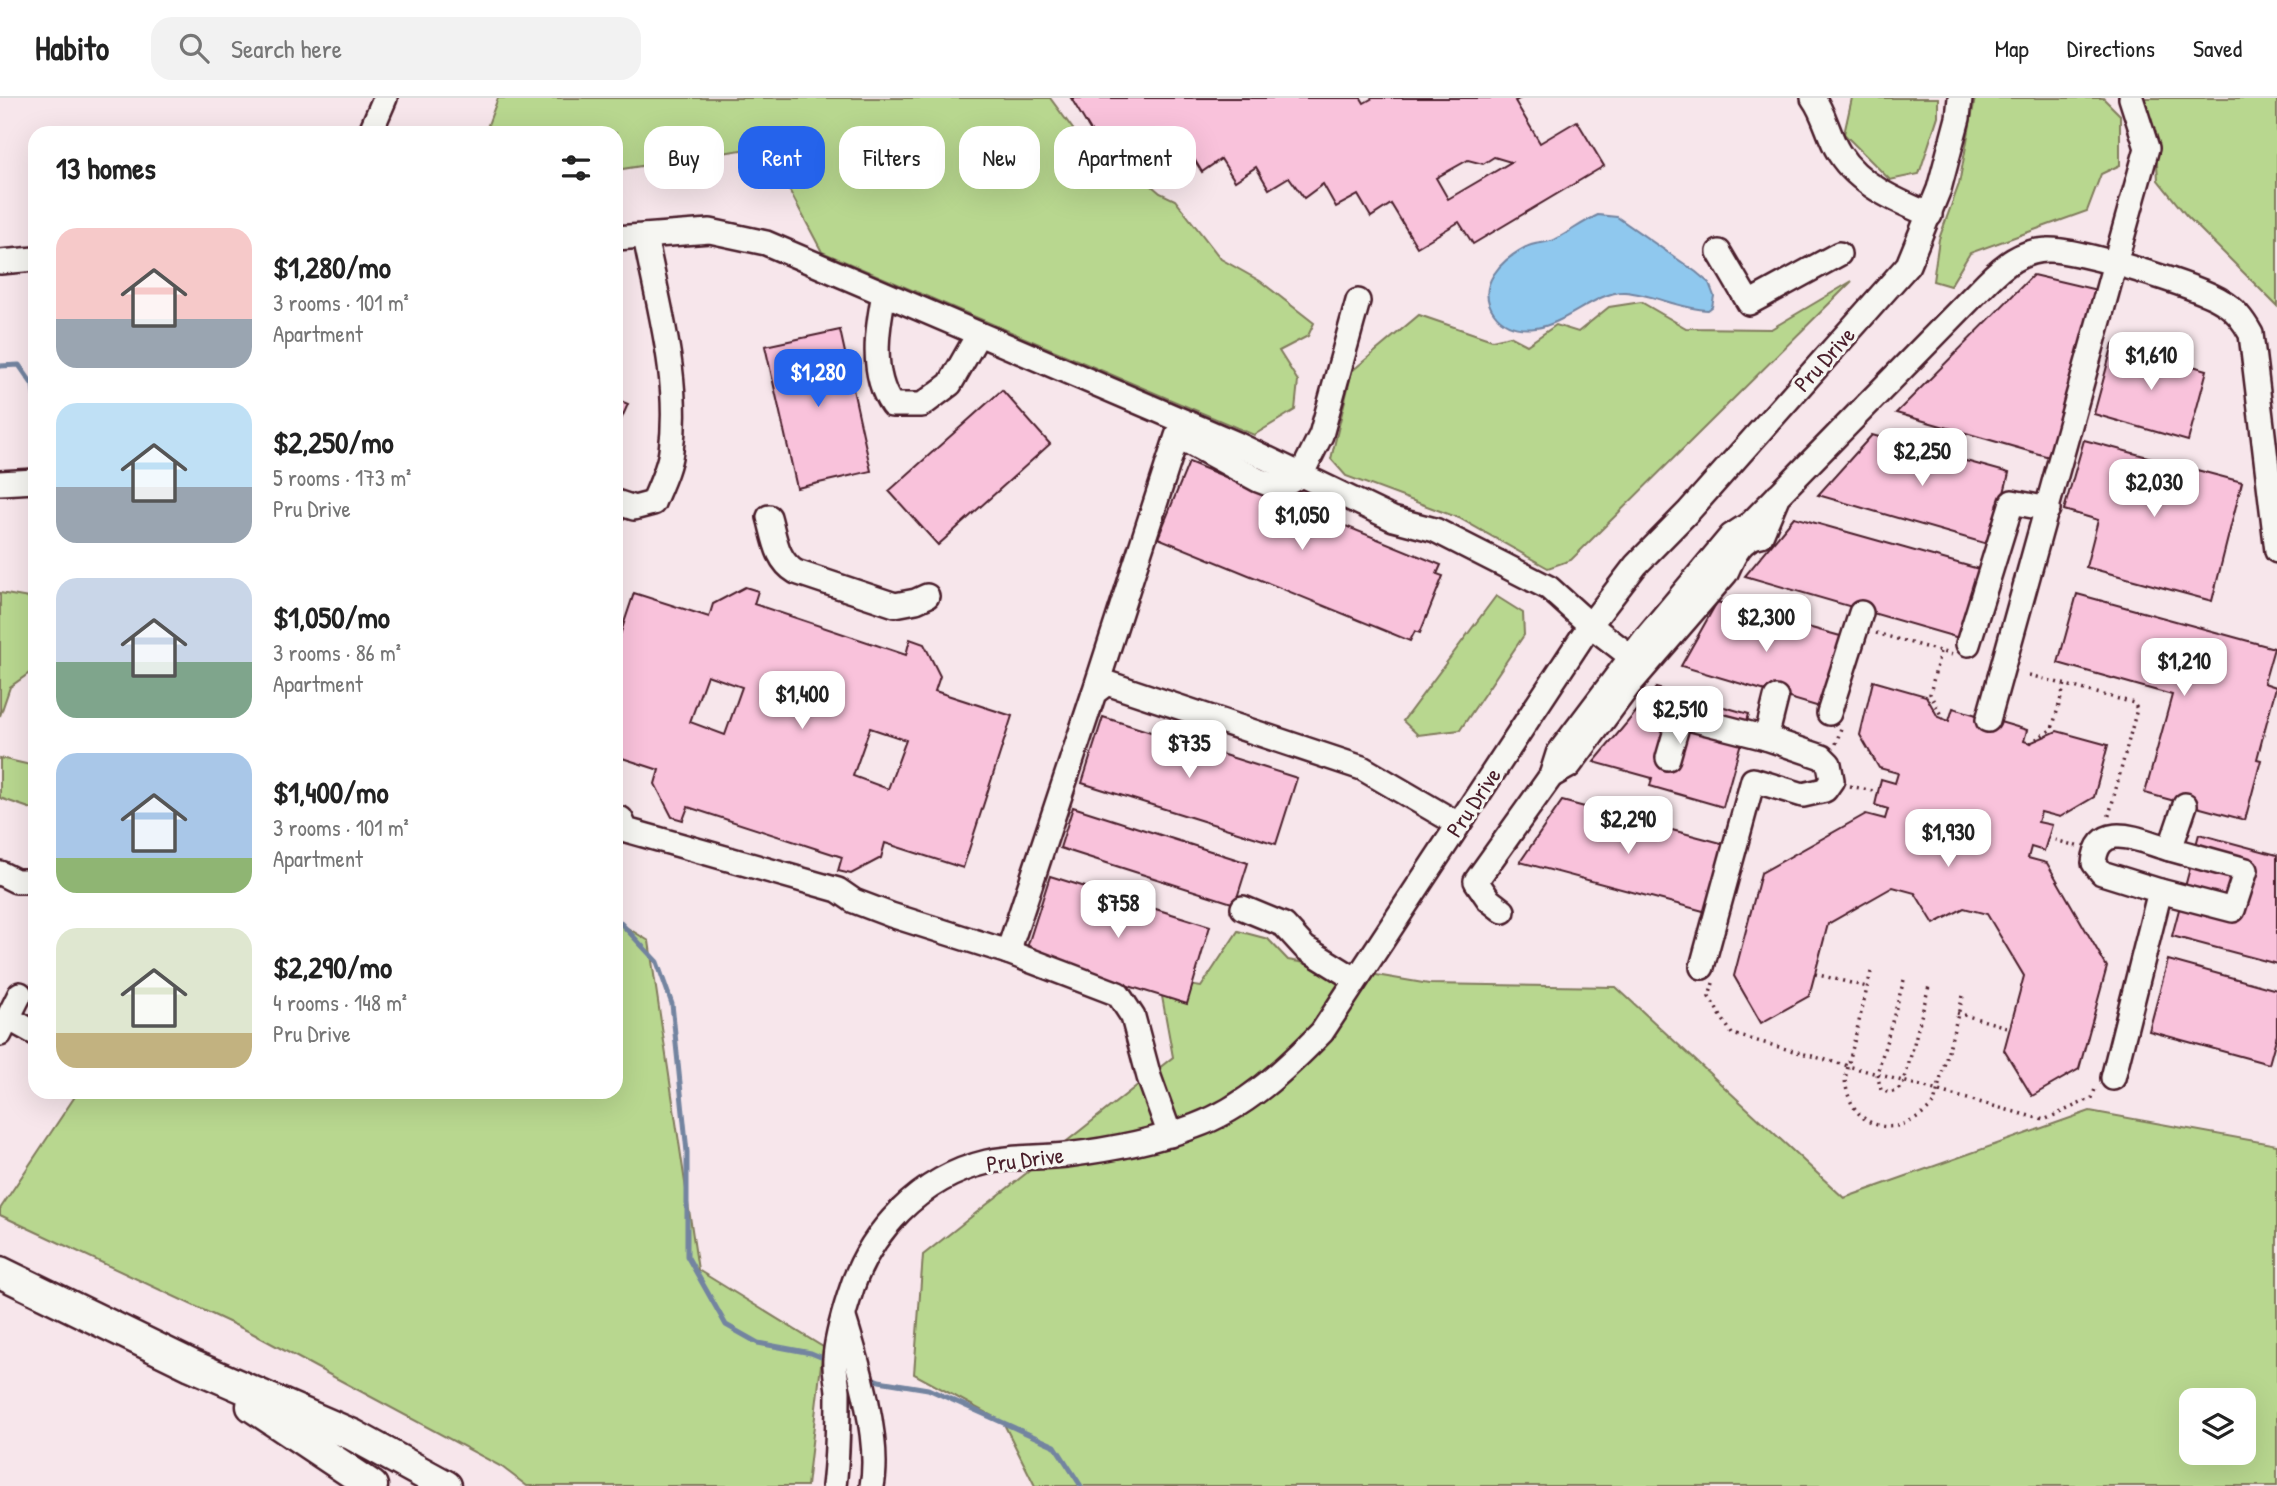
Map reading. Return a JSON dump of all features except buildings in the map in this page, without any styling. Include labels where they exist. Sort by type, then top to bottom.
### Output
[{"type":"main road","points":[[0,1272],[191,1365],[353,1435],[446,1486]]},
{"type":"main road","points":[[191,1365],[372,1486]]},
{"type":"street","points":[[373,126],[385,98]]},
{"type":"street","points":[[1813,98],[1839,153],[1854,172],[1899,202],[1930,215]]},
{"type":"street","name":"Pru Drive","points":[[834,1486],[839,1444],[838,1385],[845,1358],[844,1315],[855,1278],[881,1233],[906,1205],[936,1182],[988,1162],[1066,1155],[1170,1135],[1199,1125],[1281,1074],[1322,1032],[1590,625],[1636,565],[1689,511],[1908,265],[1930,215],[1958,118],[1960,98]]},
{"type":"street","points":[[1988,720],[2147,148],[2131,98]]},
{"type":"street","points":[[623,238],[710,231],[766,243],[1237,444],[1393,519],[1435,530],[1549,588],[1590,625],[1638,662]]},
{"type":"street","points":[[623,504],[634,508],[653,503],[671,454],[675,412],[645,236]]},
{"type":"street","points":[[1503,911],[1489,900],[1476,881],[1551,776],[1558,754],[1638,662],[1731,536],[1751,523],[2006,262],[2049,249],[2115,264],[2203,292],[2225,302],[2251,334],[2277,551]]},
{"type":"street","points":[[1719,252],[1749,303],[1839,254]]},
{"type":"street","points":[[0,262],[28,260]]},
{"type":"street","points":[[884,294],[878,326],[878,356],[881,389],[892,405],[922,405],[950,384],[978,335]]},
{"type":"street","points":[[1008,951],[1177,436],[1258,480],[1279,488],[1301,475],[1321,435],[1357,301]]},
{"type":"street","points":[[0,483],[28,481]]},
{"type":"street","points":[[1961,650],[2012,502],[2048,509]]},
{"type":"street","points":[[769,517],[780,556],[787,566],[796,572],[895,605],[927,596]]},
{"type":"street","points":[[1835,720],[1861,613]]},
{"type":"street","points":[[1094,692],[1107,683],[1362,768],[1458,824]]},
{"type":"street","points":[[1766,738],[1776,698]]},
{"type":"street","points":[[1668,758],[1680,716],[1766,738],[1822,757],[1829,764],[1832,780],[1825,790],[1802,794],[1753,780],[1709,969]]},
{"type":"street","points":[[2170,849],[2185,805]]},
{"type":"street","points":[[623,823],[626,830],[838,890],[854,901],[891,915],[1008,951],[1118,994],[1133,1017],[1149,1077],[1170,1135]]},
{"type":"street","points":[[2118,835],[2170,849],[2246,870],[2233,910],[2102,873],[2094,863],[2100,841],[2109,836],[2118,835]]},
{"type":"street","points":[[0,873],[16,881],[28,881]]},
{"type":"street","points":[[2104,1082],[2160,891]]},
{"type":"street","points":[[1243,908],[1284,925],[1305,948],[1355,979]]},
{"type":"street","points":[[20,994],[4,1026],[28,1031]]},
{"type":"street","name":"Pru Drive","points":[[845,1358],[861,1382],[873,1446],[872,1486]]},
{"type":"path","points":[[1871,634],[1876,633],[1940,652],[1961,650]]},
{"type":"path","points":[[1940,652],[1930,694],[1943,719]]},
{"type":"path","points":[[2029,675],[2128,700],[2137,709],[2106,825]]},
{"type":"path","points":[[2030,743],[2052,729],[2065,684]]},
{"type":"path","points":[[1834,752],[1835,720]]},
{"type":"path","points":[[1841,785],[1878,792]]},
{"type":"path","points":[[2048,838],[2082,847]]},
{"type":"path","points":[[2082,855],[2082,847],[2088,841]]},
{"type":"path","points":[[1709,969],[1709,997],[1732,1034],[2044,1120],[2092,1098],[2104,1082]]},
{"type":"path","points":[[1871,972],[1846,1066],[1846,1095],[1864,1120],[1885,1126],[1897,1127],[1923,1116],[1934,1103],[1962,996]]},
{"type":"path","points":[[1815,974],[1867,987]]},
{"type":"path","points":[[1905,980],[1877,1074],[1881,1090],[1890,1093],[1898,1090],[1904,1082],[1929,986]]},
{"type":"path","points":[[1957,1013],[2010,1028]]},
{"type":"green space","points":[[498,98],[1050,98],[1071,126],[1054,126],[1054,189],[1155,189],[1175,200],[1221,259],[1260,281],[1314,323],[1308,336],[1279,351],[1298,381],[1295,410],[1254,435],[822,252],[789,189],[825,189],[825,126],[738,126],[738,150],[724,153],[724,126],[644,126],[644,166],[623,169],[623,126],[488,126]]},
{"type":"green space","points":[[1852,98],[1938,98],[1938,116],[1919,174],[1890,180],[1844,134]]},
{"type":"green space","points":[[1975,98],[2103,98],[2120,115],[2120,165],[2101,174],[2087,211],[1970,253],[1950,286],[1933,281],[1939,239],[1959,184]]},
{"type":"green space","points":[[2140,98],[2277,98],[2277,306],[2186,215],[2158,180],[2156,148]]},
{"type":"green space","points":[[1852,281],[1571,560],[1548,568],[1459,518],[1346,476],[1331,459],[1352,371],[1419,315],[1492,340],[1510,336],[1527,345],[1556,325],[1578,332],[1609,307],[1641,302],[1686,328],[1771,329]]},
{"type":"green space","points":[[0,593],[28,598],[28,674],[10,687],[0,716]]},
{"type":"green space","points":[[1496,596],[1523,613],[1524,635],[1460,730],[1418,735],[1403,721]]},
{"type":"green space","points":[[0,758],[28,764],[28,808],[0,798]]},
{"type":"green space","points":[[623,925],[649,941],[698,1270],[823,1347],[807,1486],[527,1486],[502,1467],[250,1332],[0,1215],[0,1209],[73,1099],[623,1099]]},
{"type":"green space","points":[[1238,931],[1268,939],[1288,960],[1429,984],[1616,987],[1844,1198],[2090,1111],[2277,1145],[2277,1486],[1035,1486],[1003,1422],[914,1374],[923,1255],[1173,1057],[1159,980],[1201,987]]},
{"type":"water","points":[[1598,215],[1617,217],[1696,272],[1709,283],[1714,296],[1712,307],[1708,310],[1698,309],[1625,292],[1604,297],[1559,321],[1536,328],[1513,327],[1498,318],[1489,303],[1487,293],[1493,275],[1500,266],[1526,247],[1552,241]]},
{"type":"waterway","points":[[0,366],[19,365],[28,378]]},
{"type":"waterway","points":[[623,926],[657,962],[672,1004],[687,1152],[687,1256],[726,1325],[758,1343],[811,1353],[828,1360]]},
{"type":"waterway","points":[[867,1376],[879,1381],[928,1389],[1055,1446],[1081,1486]]}]
